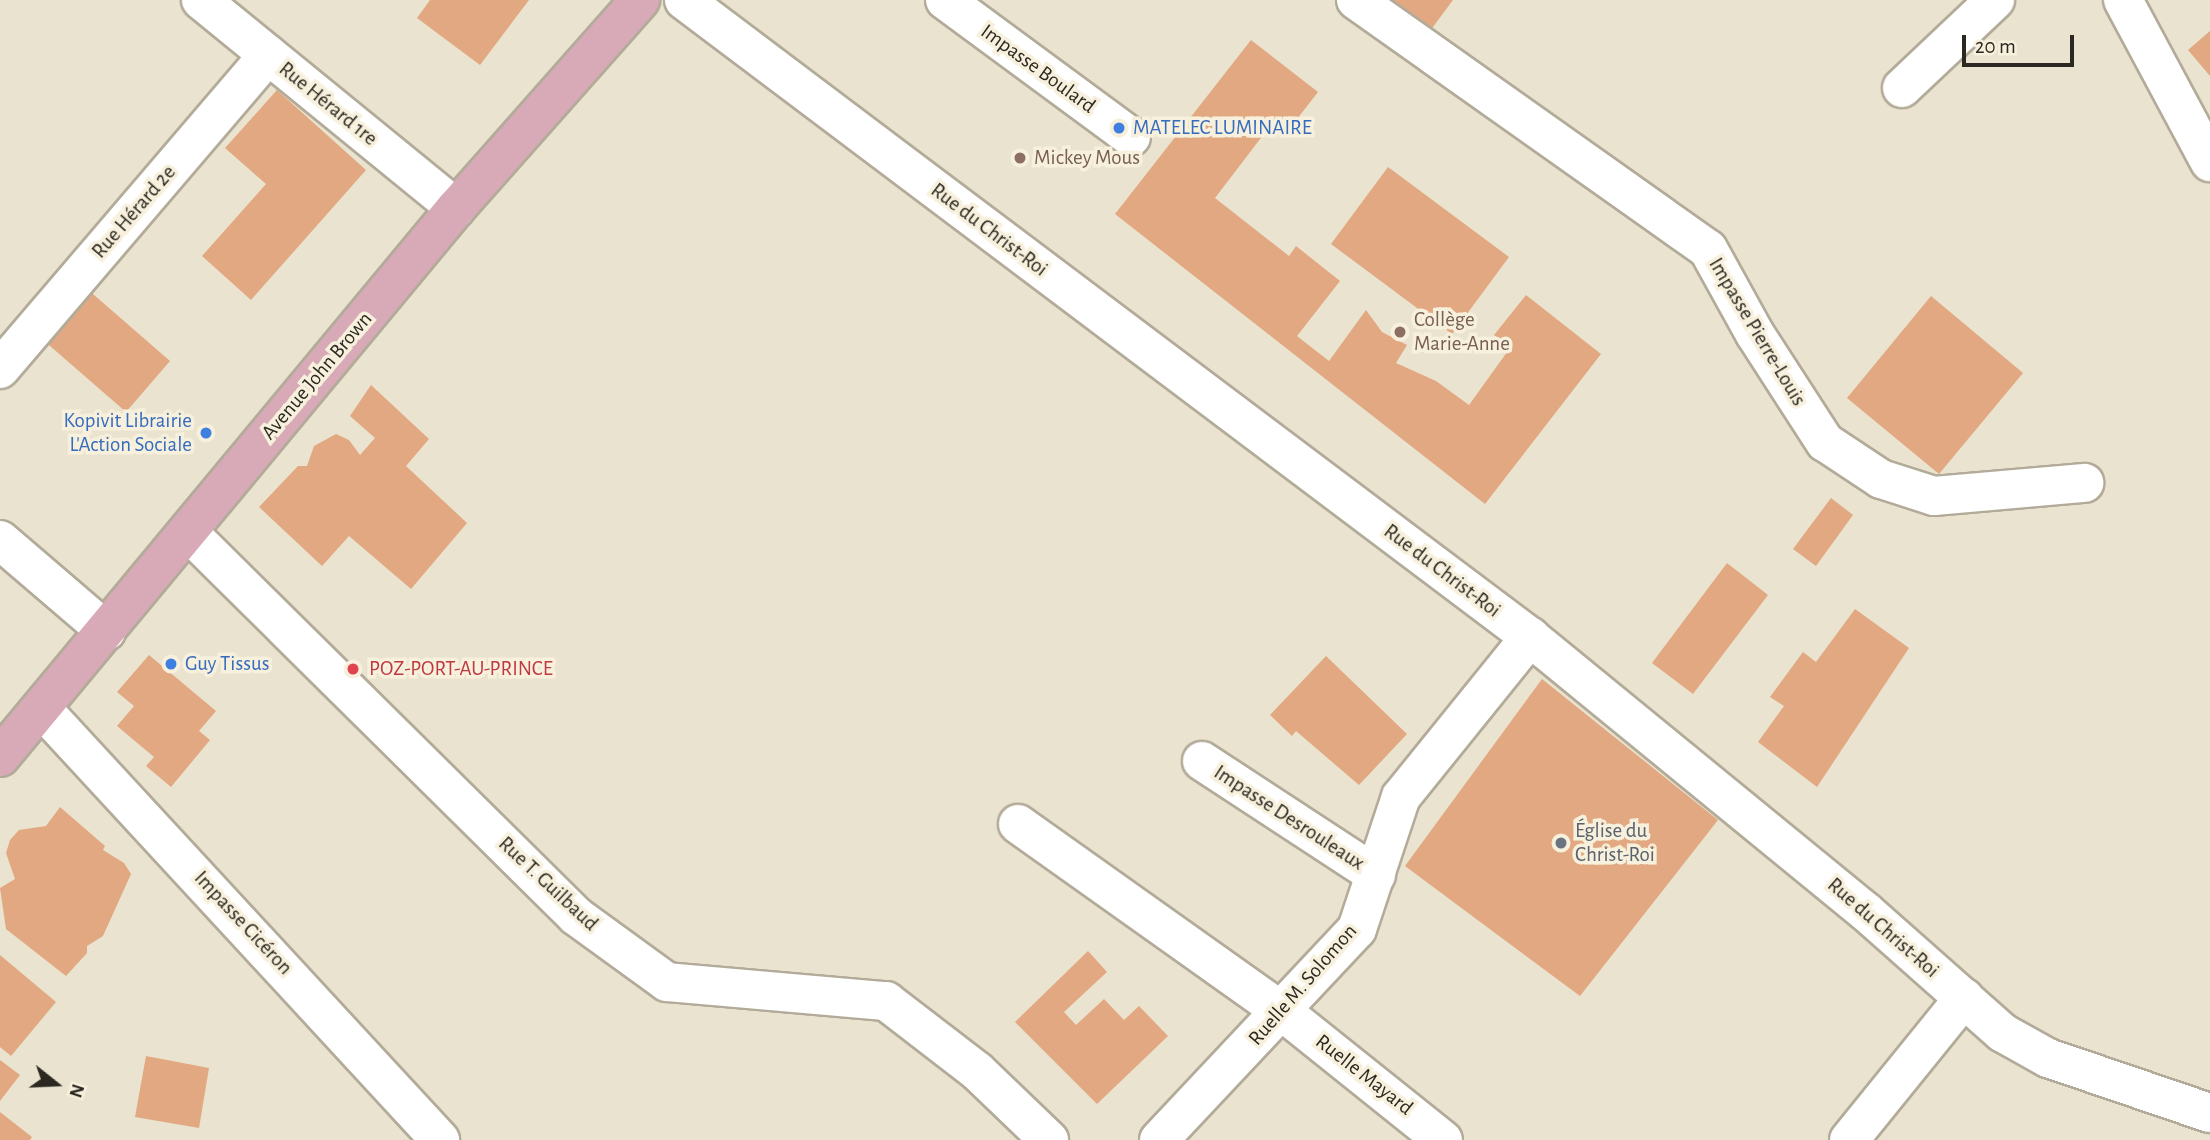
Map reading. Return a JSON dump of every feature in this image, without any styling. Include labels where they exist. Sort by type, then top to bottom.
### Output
[{"type":"main road","name":"Avenue John Brown","points":[[0,757],[456,208],[640,0]]},
{"type":"street","name":"Rue Hérard 1re","points":[[201,0],[456,208]]},
{"type":"street","name":"Rue du Christ-Roi","points":[[684,0],[1530,637],[1865,911],[2003,1033],[2048,1058],[2210,1113]]},
{"type":"street","name":"Impasse Boulard","points":[[945,0],[1132,137]]},
{"type":"street","name":"Impasse Pierre-Louis","points":[[1356,0],[1707,248],[1755,334],[1825,442],[1881,479],[1934,496],[2084,483]]},
{"type":"street","points":[[1902,88],[1995,0]]},
{"type":"street","points":[[2123,0],[2210,162]]},
{"type":"street","name":"Rue Hérard 2e","points":[[0,369],[268,55]]},
{"type":"street","name":"Rue T. Guilbaud","points":[[188,532],[576,916],[667,982],[886,1001],[977,1071],[1049,1140]]},
{"type":"street","points":[[0,540],[106,631]]},
{"type":"street","name":"Ruelle M. Solomon","points":[[1158,1140],[1283,1012],[1357,929],[1401,797],[1530,637]]},
{"type":"street","name":"Impasse Cicéron","points":[[42,709],[440,1140]]},
{"type":"street","name":"Impasse Desrouleaux","points":[[1202,761],[1376,875]]},
{"type":"street","name":"Ruelle Mayard","points":[[1018,824],[1283,1012],[1443,1140]]},
{"type":"street","points":[[1849,1140],[1964,998]]},
{"type":"street","points":[[2189,1140],[2210,1113]]},
{"type":"building","points":[[430,0],[529,0],[480,65],[417,18]]},
{"type":"building","points":[[1380,0],[1453,0],[1427,35]]},
{"type":"building","points":[[2210,31],[2210,76],[2188,50]]},
{"type":"building","points":[[1251,40],[1318,92],[1283,137],[1270,126],[1215,198],[1289,256],[1296,246],[1340,281],[1297,336],[1329,361],[1366,310],[1382,332],[1407,345],[1396,363],[1436,381],[1469,405],[1510,348],[1494,335],[1526,295],[1601,354],[1485,504],[1115,214]]},
{"type":"building","points":[[277,90],[366,170],[251,300],[202,256],[266,184],[225,148]]},
{"type":"building","points":[[1388,167],[1509,257],[1452,334],[1331,244]]},
{"type":"building","points":[[86,288],[170,361],[126,412],[42,339]]},
{"type":"building","points":[[1931,296],[2023,373],[1939,474],[1847,398]]},
{"type":"building","points":[[371,385],[429,439],[406,466],[467,523],[411,589],[349,536],[322,566],[259,507],[298,466],[307,466],[314,446],[336,434],[349,440],[360,455],[375,438],[350,416]]},
{"type":"building","points":[[1831,498],[1853,515],[1816,566],[1793,549]]},
{"type":"building","points":[[1727,563],[1768,595],[1693,694],[1652,663]]},
{"type":"building","points":[[1855,609],[1909,648],[1817,787],[1758,742],[1784,706],[1770,697],[1803,652],[1816,662]]},
{"type":"building","points":[[149,655],[216,711],[199,731],[210,740],[171,787],[146,766],[154,757],[117,726],[134,706],[117,692]]},
{"type":"building","points":[[1326,656],[1407,734],[1359,785],[1296,731],[1292,736],[1270,715]]},
{"type":"building","name":"Église du Christ-Roi","points":[[1542,679],[1718,820],[1580,996],[1405,866]]},
{"type":"building","points":[[60,807],[105,846],[103,850],[124,863],[131,874],[103,936],[87,946],[87,953],[66,976],[6,929],[0,888],[15,879],[6,853],[10,840],[19,830],[46,826]]},
{"type":"building","points":[[1088,951],[1107,972],[1064,1012],[1076,1025],[1104,999],[1124,1020],[1139,1006],[1168,1036],[1097,1104],[1015,1022]]},
{"type":"building","points":[[0,955],[56,1002],[11,1056],[0,1047]]},
{"type":"building","points":[[146,1056],[209,1068],[199,1128],[135,1117]]},
{"type":"building","points":[[0,1060],[20,1075],[0,1101]]},
{"type":"building","points":[[0,1112],[32,1137],[30,1140],[0,1140]]},
{"type":"place","name":"MATELEC LUMINAIRE","points":[[1119,128]]},
{"type":"place","name":"Mickey Mous","points":[[1020,158]]},
{"type":"place","name":"Collège Marie-Anne","points":[[1400,332]]},
{"type":"place","name":"Kopivit Librairie L'Action Sociale","points":[[206,433]]},
{"type":"place","name":"Guy Tissus","points":[[171,664]]},
{"type":"place","name":"POZ-PORT-AU-PRINCE","points":[[353,669]]},
{"type":"place","name":"Église du Christ-Roi","points":[[1561,843]]}]
